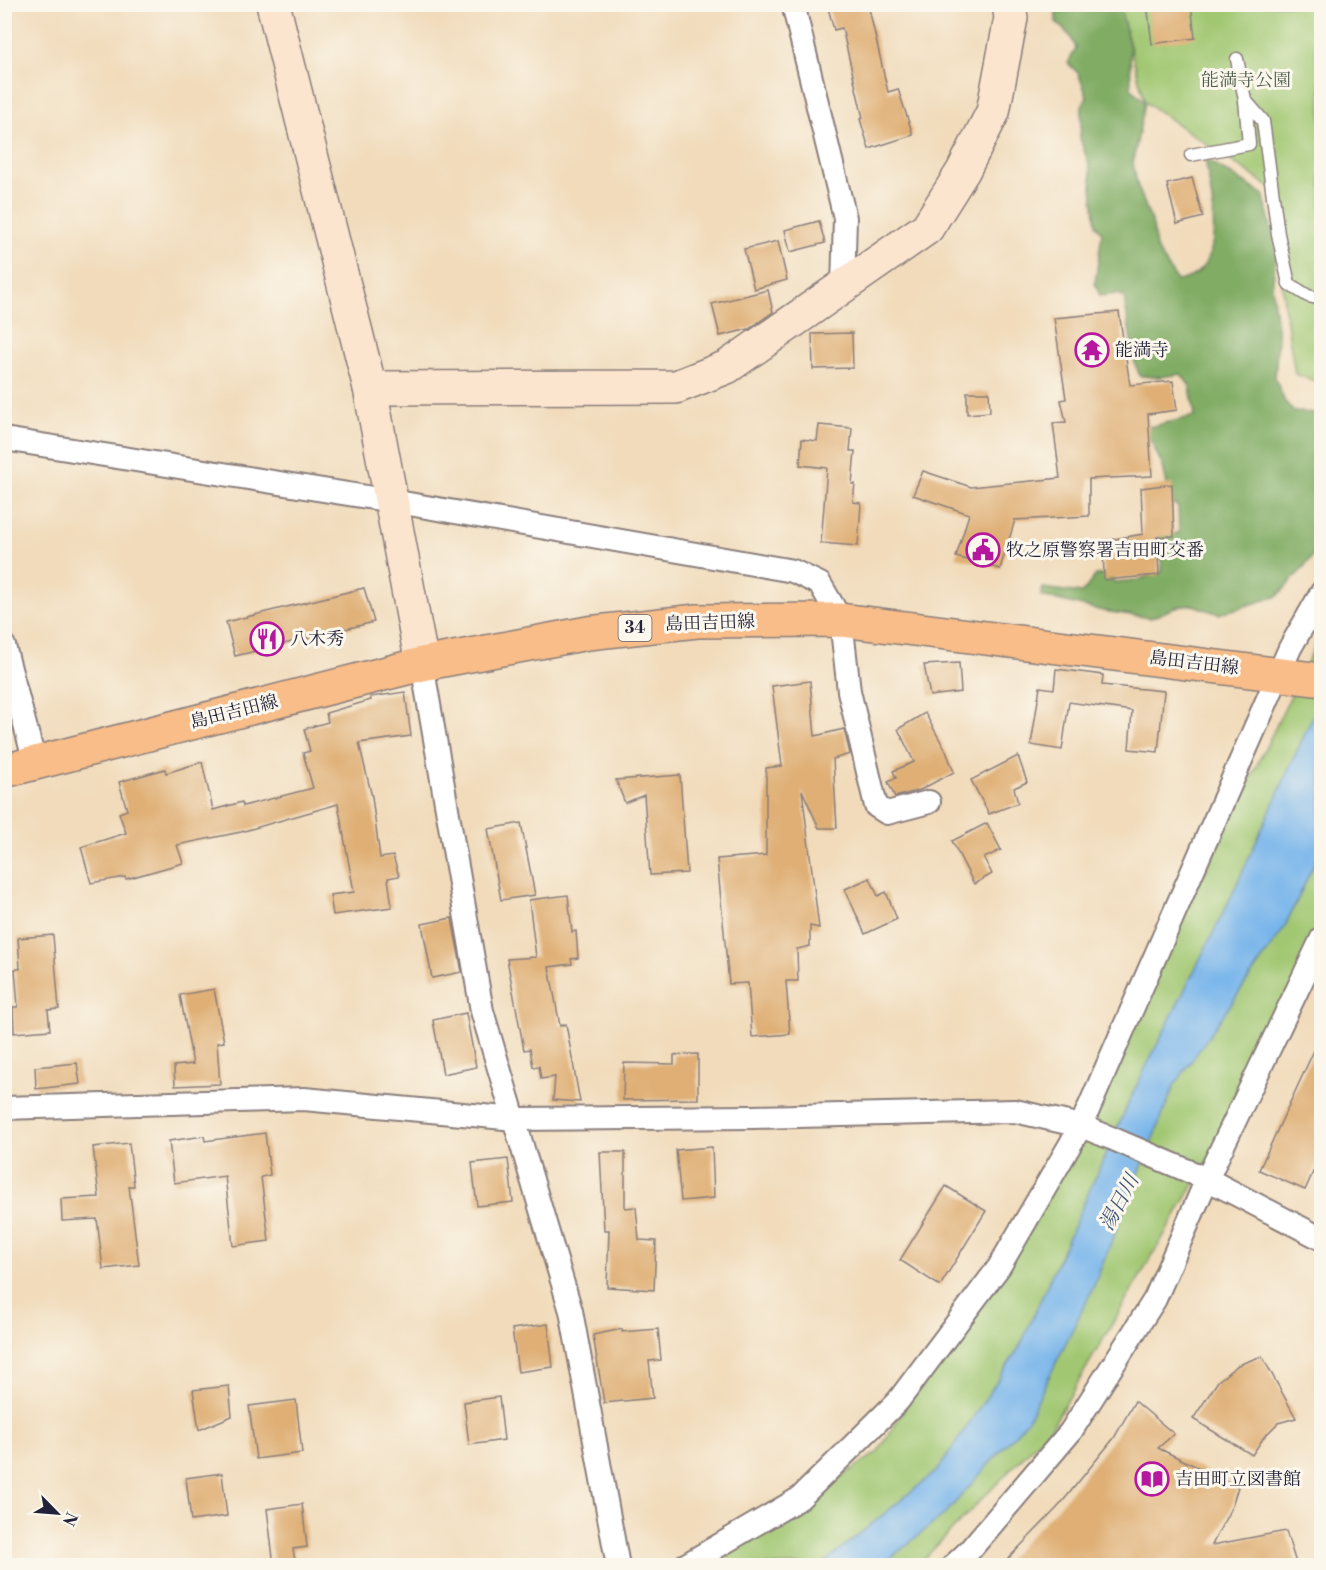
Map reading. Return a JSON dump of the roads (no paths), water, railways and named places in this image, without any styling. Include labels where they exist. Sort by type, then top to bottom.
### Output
[{"type":"main road","name":"島田吉田線","points":[[20,767],[422,664],[588,633],[697,621],[841,620],[1322,680]]},
{"type":"street","points":[[273,4],[370,388],[422,664],[482,1011],[571,1311],[618,1566]]},
{"type":"street","points":[[793,4],[845,218],[843,288]]},
{"type":"street","points":[[370,388],[676,387],[728,366],[927,228],[963,171],[993,112],[1011,18],[1009,4]]},
{"type":"street","points":[[4,439],[392,501],[793,570],[820,584],[841,620],[849,691],[876,806],[887,813],[929,802]]},
{"type":"street","points":[[684,1566],[800,1498],[897,1401],[999,1267],[1081,1126],[1279,674],[1322,592]]},
{"type":"street","points":[[4,646],[20,767]]},
{"type":"street","points":[[953,1566],[969,1551],[1071,1431],[1155,1299],[1207,1179],[1322,938]]},
{"type":"street","points":[[4,1108],[304,1100],[515,1119],[753,1117],[1015,1111],[1081,1126],[1111,1138],[1207,1179],[1322,1239]]},
{"type":"lane","points":[[1191,155],[1249,144],[1245,100],[1237,59]]},
{"type":"lane","points":[[1245,100],[1263,121],[1278,234],[1289,284],[1308,296],[1322,299]]},
{"type":"water","name":"湯日川","points":[[1321,698],[1321,849],[1284,928],[1174,1086],[1093,1288],[1027,1421],[946,1513],[882,1565],[820,1566],[938,1470],[1019,1348],[1134,1091],[1231,897]]},
{"type":"place","name":"能満寺","points":[[1092,350]]},
{"type":"place","name":"牧之原警察署吉田町交番","points":[[983,550]]},
{"type":"place","name":"八木秀","points":[[267,639]]},
{"type":"place","name":"吉田町立図書館","points":[[1152,1479]]},
{"type":"park label","name":"能満寺公園","points":[[1246,80]]}]
